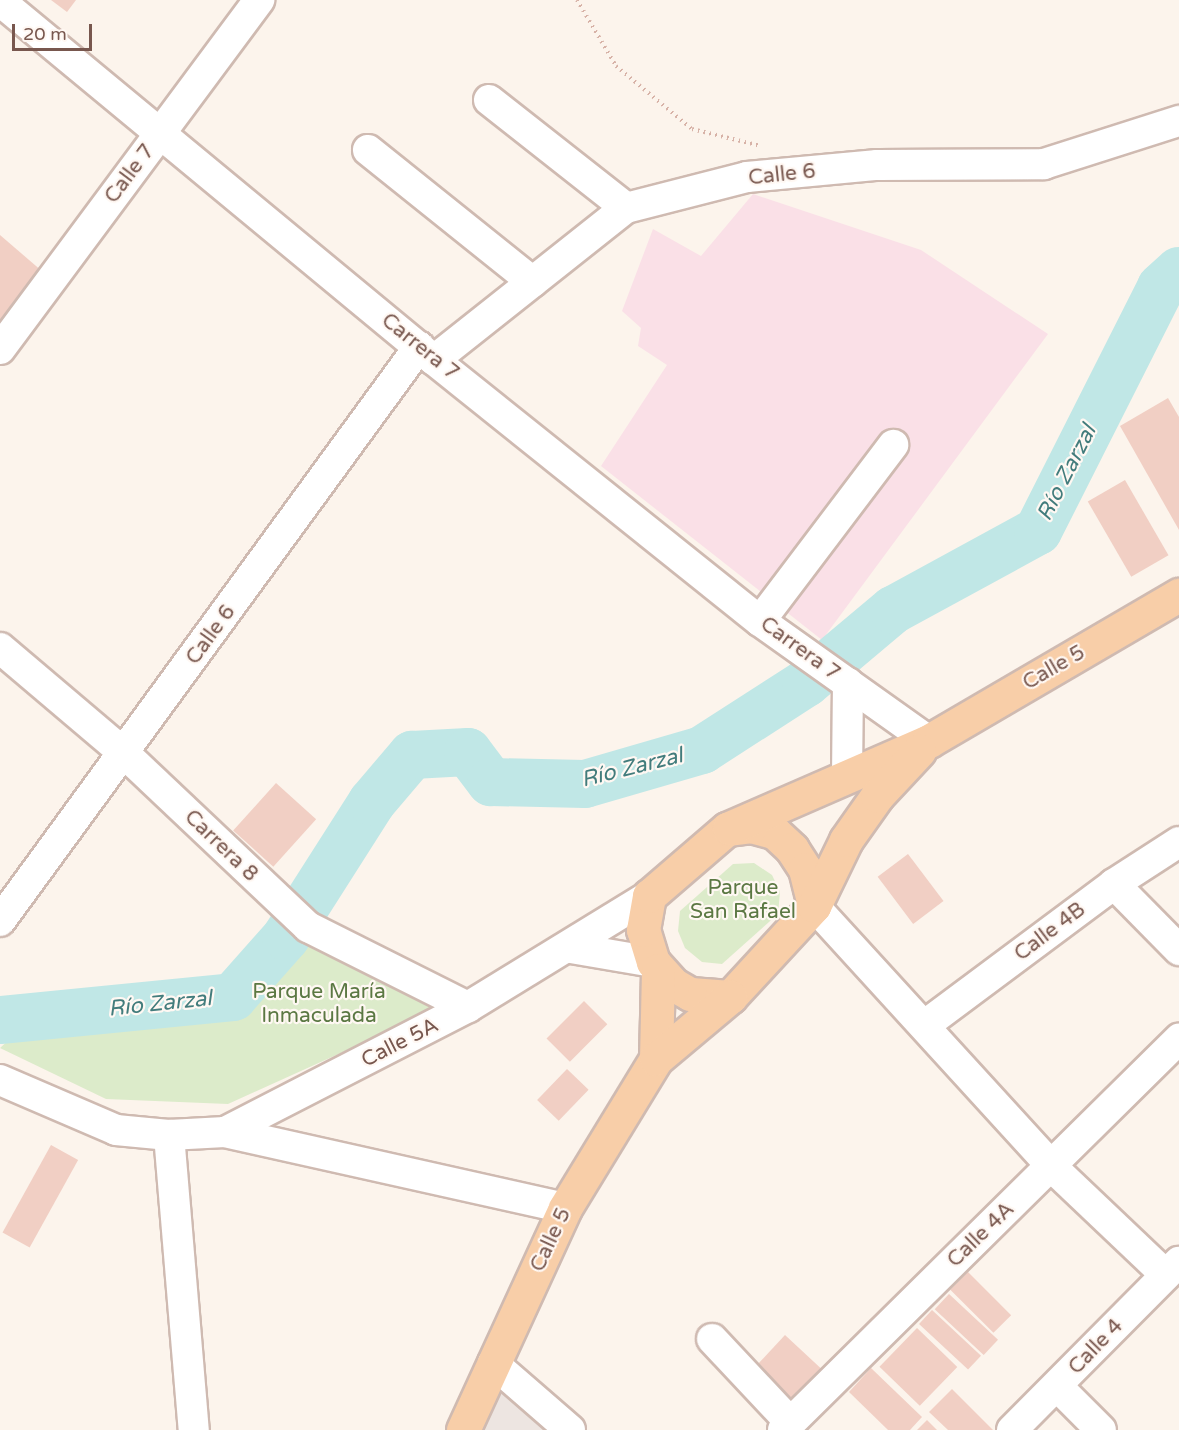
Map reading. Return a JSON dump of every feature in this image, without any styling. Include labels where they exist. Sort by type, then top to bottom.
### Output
[{"type":"main road","name":"Calle 5","points":[[727,829],[929,741],[1179,595]]},
{"type":"main road","name":"Calle 5","points":[[814,906],[846,840],[877,796],[929,741]]},
{"type":"main road","points":[[656,966],[690,994],[730,997],[814,906],[805,869],[792,849],[774,832],[751,826],[727,829],[649,896],[643,930],[656,966],[656,1059]]},
{"type":"main road","name":"Calle 5","points":[[463,1430],[565,1208],[656,1059],[730,997]]},
{"type":"street","name":"Calle 7","points":[[0,349],[259,0]]},
{"type":"street","name":"Carrera 7","points":[[0,1],[427,353],[760,621],[929,741]]},
{"type":"street","points":[[489,100],[626,208]]},
{"type":"street","name":"Calle 6","points":[[0,921],[427,353],[532,282],[626,208],[747,177],[877,165],[1044,164],[1179,121]]},
{"type":"street","points":[[368,150],[532,282]]},
{"type":"street","points":[[760,621],[893,445]]},
{"type":"street","name":"Carrera 8","points":[[0,648],[125,754],[298,919],[468,1007]]},
{"type":"street","name":"Carrera 7","points":[[843,680],[847,777]]},
{"type":"street","name":"Calle 4B","points":[[925,1025],[1113,884],[1179,842]]},
{"type":"street","points":[[1113,884],[1179,950]]},
{"type":"street","name":"Calle 5A","points":[[225,1132],[468,1007],[571,948],[649,896]]},
{"type":"street","points":[[814,906],[925,1025],[1051,1166],[1172,1269]]},
{"type":"street","points":[[571,948],[656,966]]},
{"type":"street","name":"Calle 4A","points":[[786,1426],[1179,1039]]},
{"type":"street","points":[[0,1080],[116,1130],[169,1135],[225,1132],[565,1208]]},
{"type":"street","points":[[169,1135],[194,1430]]},
{"type":"street","name":"Calle 4","points":[[1012,1430],[1172,1269]]},
{"type":"street","points":[[712,1339],[786,1426]]},
{"type":"street","points":[[493,1363],[570,1430]]},
{"type":"street","points":[[1058,1386],[1101,1430]]},
{"type":"path","points":[[577,0],[616,66],[692,129],[770,148]]},
{"type":"shaded area","points":[[753,194],[921,250],[1048,334],[822,640],[601,466],[667,365],[638,346],[641,328],[622,311],[653,229],[701,256]]},
{"type":"shaded area","points":[[499,1387],[546,1430],[480,1430]]},
{"type":"green space","name":"Parque San Rafael","points":[[754,863],[772,875],[780,892],[778,914],[722,964],[702,962],[685,948],[678,931],[680,911],[733,864]]},
{"type":"green space","name":"Parque María Inmaculada","points":[[313,940],[440,1008],[228,1104],[106,1099],[0,1048],[12,1037],[214,1019]]},
{"type":"building","points":[[51,0],[76,0],[67,12]]},
{"type":"building","points":[[0,235],[50,278],[8,328],[0,320]]},
{"type":"building","points":[[1168,398],[1179,417],[1179,530],[1120,426]]},
{"type":"building","points":[[1125,480],[1168,555],[1131,577],[1088,502]]},
{"type":"building","points":[[276,783],[316,819],[273,867],[233,831]]},
{"type":"building","points":[[908,854],[944,901],[913,924],[878,877]]},
{"type":"building","points":[[584,1001],[607,1024],[570,1062],[547,1038]]},
{"type":"building","points":[[567,1069],[589,1090],[559,1121],[537,1100]]},
{"type":"building","points":[[51,1145],[78,1160],[30,1247],[3,1232]]},
{"type":"building","points":[[968,1272],[1011,1315],[993,1333],[950,1290]]},
{"type":"building","points":[[949,1294],[998,1340],[984,1355],[935,1309]]},
{"type":"building","points":[[932,1310],[981,1356],[968,1370],[919,1324]]},
{"type":"building","points":[[917,1328],[957,1367],[920,1406],[879,1367]]},
{"type":"building","points":[[785,1335],[827,1374],[793,1410],[751,1372]]},
{"type":"building","points":[[871,1368],[922,1417],[910,1430],[888,1430],[849,1392]]},
{"type":"building","points":[[952,1389],[993,1430],[948,1430],[929,1412]]},
{"type":"building","points":[[927,1420],[937,1430],[917,1430]]},
{"type":"waterway","name":"Río Zarzal","points":[[0,1020],[233,997],[286,937],[372,802],[412,755],[468,752],[491,782],[585,784],[702,750],[806,683],[893,610],[1038,531],[1161,287],[1179,271]]}]
